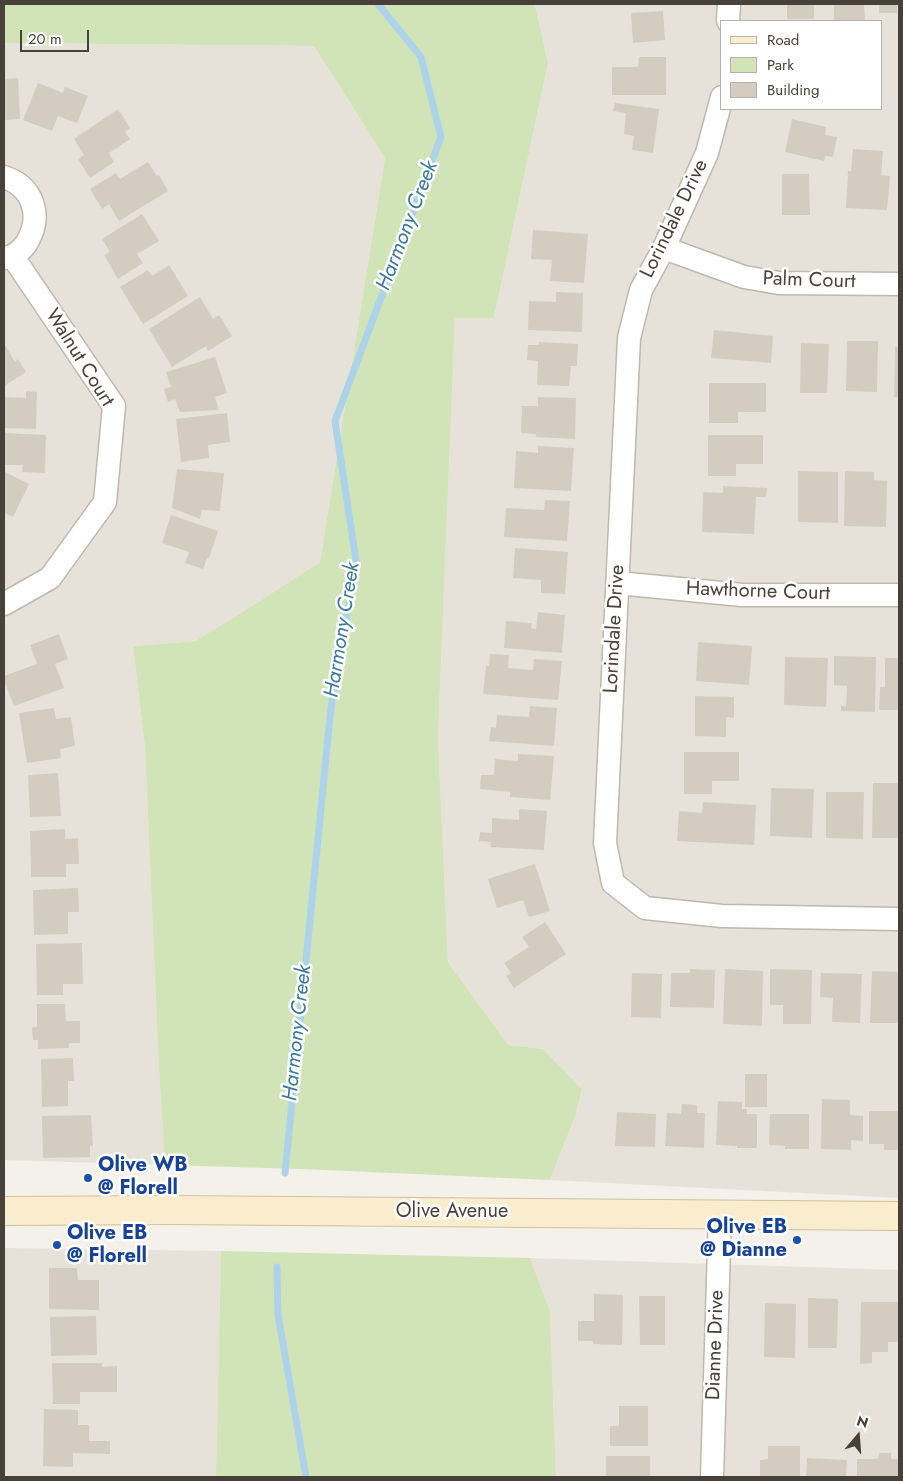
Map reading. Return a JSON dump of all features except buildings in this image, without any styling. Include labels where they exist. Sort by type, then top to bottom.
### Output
[{"type":"main road","name":"Olive Avenue","points":[[4,1211],[172,1210],[899,1216]]},
{"type":"street","points":[[728,20],[729,4]]},
{"type":"street","name":"Lorindale Drive","points":[[720,104],[707,153],[664,248],[641,290],[629,338],[605,844],[613,883],[645,908],[722,916],[899,919]]},
{"type":"street","name":"Walnut Court","points":[[4,177],[13,180],[24,188],[31,199],[35,212],[30,238],[23,248],[8,258],[114,406],[105,502],[50,578],[4,604]]},
{"type":"street","name":"Palm Court","points":[[664,248],[744,277],[779,283],[899,284]]},
{"type":"street","name":"Hawthorne Court","points":[[618,583],[742,595],[899,596]]},
{"type":"street","name":"Dianne Drive","points":[[712,1477],[720,1214]]},
{"type":"shaded area","points":[[535,4],[899,4],[899,1198],[550,1180],[576,1114],[582,1089],[543,1049],[508,1045],[448,962],[438,737],[455,318],[494,318],[548,63]]},
{"type":"shaded area","points":[[4,43],[314,46],[385,158],[320,562],[195,641],[133,646],[145,748],[165,1165],[4,1160]]},
{"type":"shaded area","points":[[4,1248],[221,1251],[216,1477],[4,1477]]},
{"type":"shaded area","points":[[530,1258],[899,1270],[899,1477],[556,1477],[550,1311]]},
{"type":"green space","points":[[4,4],[535,4],[548,63],[494,318],[455,318],[438,737],[448,962],[508,1045],[543,1049],[582,1089],[576,1114],[550,1180],[165,1165],[145,748],[133,646],[195,641],[320,562],[385,158],[314,46],[4,43]]},
{"type":"green space","points":[[221,1251],[530,1258],[550,1311],[556,1477],[216,1477]]},
{"type":"waterway","name":"Harmony Creek","points":[[285,1173],[331,707],[356,561],[335,421],[441,137],[421,57],[378,4]]},
{"type":"waterway","name":"Harmony Creek","points":[[277,1267],[278,1315],[306,1477]]},
{"type":"place","name":"Olive WB @ Florell","points":[[88,1178]]},
{"type":"place","name":"Olive EB @ Dianne","points":[[797,1240]]},
{"type":"place","name":"Olive EB @ Florell","points":[[57,1245]]}]
